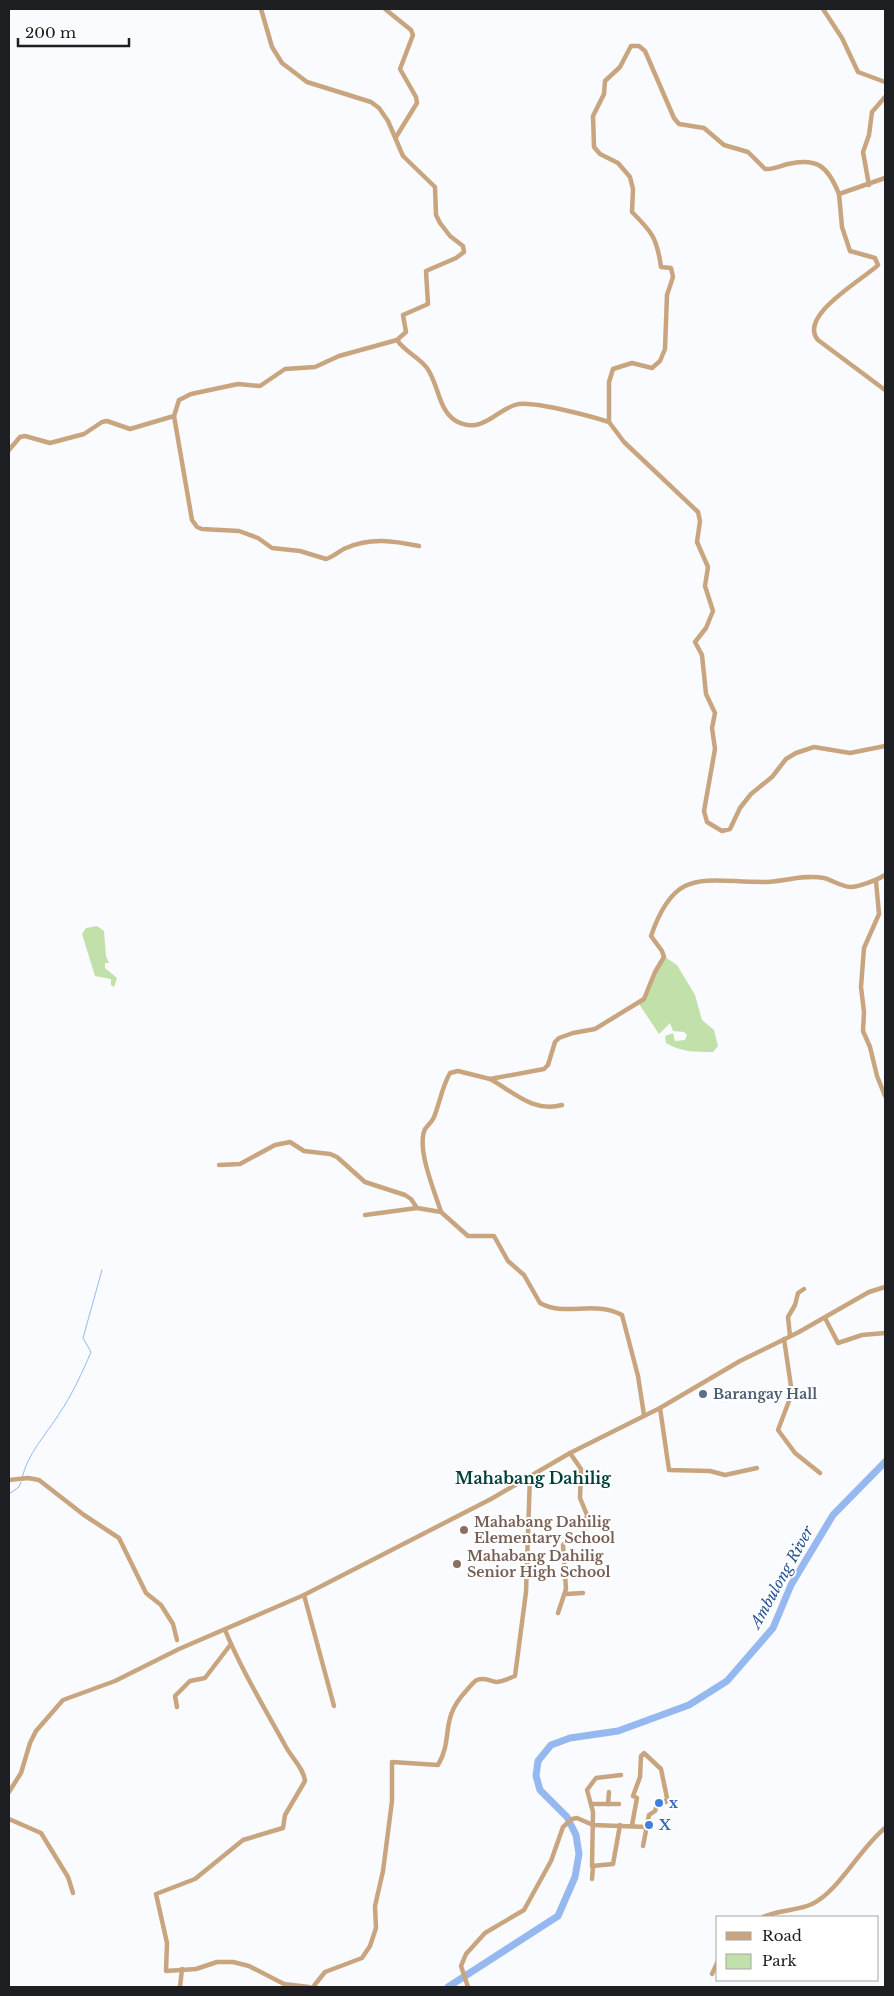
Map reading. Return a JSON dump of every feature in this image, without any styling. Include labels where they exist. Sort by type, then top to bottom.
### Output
[{"type":"street","points":[[261,9],[272,47],[282,63],[307,82],[376,105],[383,112],[407,161],[426,176],[434,187],[436,215],[440,223],[450,236],[464,248],[461,255],[426,271],[428,304],[403,316],[406,332],[397,340],[339,356],[315,367],[286,369],[260,386],[238,384],[191,394],[180,400],[174,416],[190,512],[197,527],[202,529],[239,531],[258,538],[272,548],[300,552],[326,560],[342,549],[369,541],[399,541],[419,546]]},
{"type":"street","points":[[385,9],[411,30],[413,34],[400,69],[416,97],[416,106],[396,137]]},
{"type":"street","points":[[823,9],[842,38],[858,72],[885,82]]},
{"type":"street","points":[[885,390],[814,335],[816,322],[826,306],[878,265],[873,257],[850,251],[842,227],[839,194],[826,170],[817,163],[804,162],[765,169],[748,152],[724,144],[704,128],[679,124],[674,118],[645,51],[639,46],[631,46],[624,62],[604,82],[604,94],[594,116],[594,143],[600,154],[618,164],[630,177],[633,189],[632,212],[645,224],[659,250],[661,267],[671,268],[673,277],[667,295],[665,346],[662,356],[652,368],[632,363],[613,369],[608,382],[609,422],[624,442],[694,507],[700,516],[697,542],[708,567],[705,586],[713,611],[708,626],[694,642],[702,655],[706,694],[716,713],[712,728],[715,749],[704,811],[707,822],[722,831],[730,829],[740,808],[751,794],[796,753],[814,747],[850,754],[885,746]]},
{"type":"street","points":[[870,185],[863,152],[872,112],[885,97]]},
{"type":"street","points":[[839,194],[870,185],[885,178]]},
{"type":"street","points":[[397,340],[406,352],[426,367],[434,380],[444,408],[459,422],[486,422],[511,406],[527,404],[609,422]]},
{"type":"street","points":[[9,450],[20,437],[25,436],[50,443],[84,434],[102,422],[107,421],[130,429],[174,416]]},
{"type":"street","points":[[490,1079],[544,1069],[548,1065],[555,1042],[559,1038],[572,1032],[595,1029],[644,999],[655,972],[664,957],[662,951],[650,936],[666,903],[678,889],[703,879],[763,882],[824,878],[850,887],[876,880],[885,874]]},
{"type":"street","points":[[876,880],[879,914],[864,948],[861,987],[864,1012],[863,1030],[885,1096]]},
{"type":"street","points":[[562,1105],[547,1108],[536,1106],[490,1079],[458,1071],[450,1073],[441,1092],[434,1117],[425,1129],[423,1140],[425,1158],[441,1212],[468,1236],[494,1236],[508,1261],[524,1275],[540,1304],[553,1308],[603,1308],[622,1315],[638,1376],[644,1415]]},
{"type":"street","points":[[219,1165],[240,1164],[275,1145],[290,1142],[304,1151],[330,1154],[337,1157],[360,1179],[405,1195],[411,1199],[417,1208]]},
{"type":"street","points":[[365,1215],[417,1208],[441,1212]]},
{"type":"street","points":[[9,1792],[21,1773],[36,1732],[63,1700],[115,1681],[179,1650],[304,1595],[491,1499],[570,1453],[660,1408],[868,1292],[885,1287]]},
{"type":"street","points":[[790,1336],[788,1317],[795,1305],[798,1293],[804,1289]]},
{"type":"street","points":[[824,1318],[838,1343],[862,1335],[885,1333]]},
{"type":"street","points":[[784,1339],[792,1393],[778,1430],[795,1453],[820,1473]]},
{"type":"street","points":[[660,1408],[669,1470],[710,1471],[725,1475],[757,1468]]},
{"type":"street","points":[[558,1614],[566,1594],[563,1545],[567,1541],[583,1536],[587,1520],[580,1498],[581,1469],[577,1460],[570,1453]]},
{"type":"street","points":[[313,1987],[325,1972],[362,1958],[370,1946],[376,1928],[375,1906],[384,1872],[391,1810],[392,1762],[438,1766],[443,1756],[448,1720],[453,1707],[459,1699],[476,1680],[486,1678],[496,1682],[515,1676],[526,1592],[530,1476]]},
{"type":"street","points":[[9,1480],[28,1478],[39,1480],[84,1515],[119,1538],[146,1593],[161,1605],[173,1624],[179,1650]]},
{"type":"street","points":[[566,1594],[583,1593]]},
{"type":"street","points":[[304,1595],[334,1706]]},
{"type":"street","points":[[225,1630],[288,1750],[303,1772],[305,1781],[285,1815],[283,1828],[243,1840],[196,1880],[156,1894],[168,1943],[166,1971],[199,1969],[217,1962],[233,1962],[249,1966],[284,1984],[309,1987]]},
{"type":"street","points":[[177,1706],[174,1696],[179,1689],[190,1681],[205,1678],[231,1644]]},
{"type":"street","points":[[632,1825],[637,1798],[634,1796],[639,1778],[641,1756],[644,1753],[661,1769],[667,1801],[658,1801],[654,1811],[648,1815],[643,1846]]},
{"type":"street","points":[[592,1879],[593,1866],[590,1855],[593,1825],[591,1804],[586,1791],[595,1778],[621,1775]]},
{"type":"street","points":[[608,1792],[608,1804]]},
{"type":"street","points":[[591,1804],[619,1804]]},
{"type":"street","points":[[468,1987],[462,1962],[472,1947],[486,1933],[511,1919],[527,1906],[550,1861],[564,1826],[572,1818],[577,1818],[593,1825],[647,1827]]},
{"type":"street","points":[[9,1819],[41,1833],[68,1877],[73,1893]]},
{"type":"street","points":[[593,1866],[613,1864],[620,1825]]},
{"type":"street","points":[[767,1916],[811,1905],[824,1897],[871,1839],[885,1828]]},
{"type":"street","points":[[712,1974],[716,1965]]},
{"type":"street","points":[[180,1987],[182,1970]]},
{"type":"green space","points":[[97,926],[104,931],[106,956],[109,963],[105,963],[105,968],[117,978],[114,987],[111,985],[111,979],[95,976],[82,934],[86,928]]},
{"type":"green space","points":[[665,957],[677,965],[695,995],[702,1020],[714,1030],[718,1046],[713,1052],[683,1050],[666,1043],[665,1036],[673,1033],[675,1041],[685,1040],[687,1035],[684,1032],[673,1031],[670,1023],[659,1034],[639,1004]]},
{"type":"waterway","points":[[22,1478],[28,1461],[68,1399],[91,1352],[83,1338],[102,1270]]},
{"type":"waterway","name":"Ambulong River","points":[[448,1987],[558,1916],[575,1877],[579,1854],[576,1835],[567,1817],[540,1790],[536,1776],[538,1761],[551,1745],[570,1738],[618,1731],[689,1705],[727,1681],[773,1628],[791,1585],[833,1515],[885,1462]]},
{"type":"waterway","points":[[9,1494],[19,1487],[21,1482]]},
{"type":"place","name":"Barangay Hall","points":[[703,1394]]},
{"type":"place","name":"Mahabang Dahilig Elementary School","points":[[464,1530]]},
{"type":"place","name":"Mahabang Dahilig Senior High School","points":[[457,1564]]},
{"type":"place","name":"x","points":[[659,1803]]},
{"type":"place","name":"X","points":[[649,1825]]},
{"type":"district","name":"Mahabang Dahilig","points":[[533,1478]]}]
